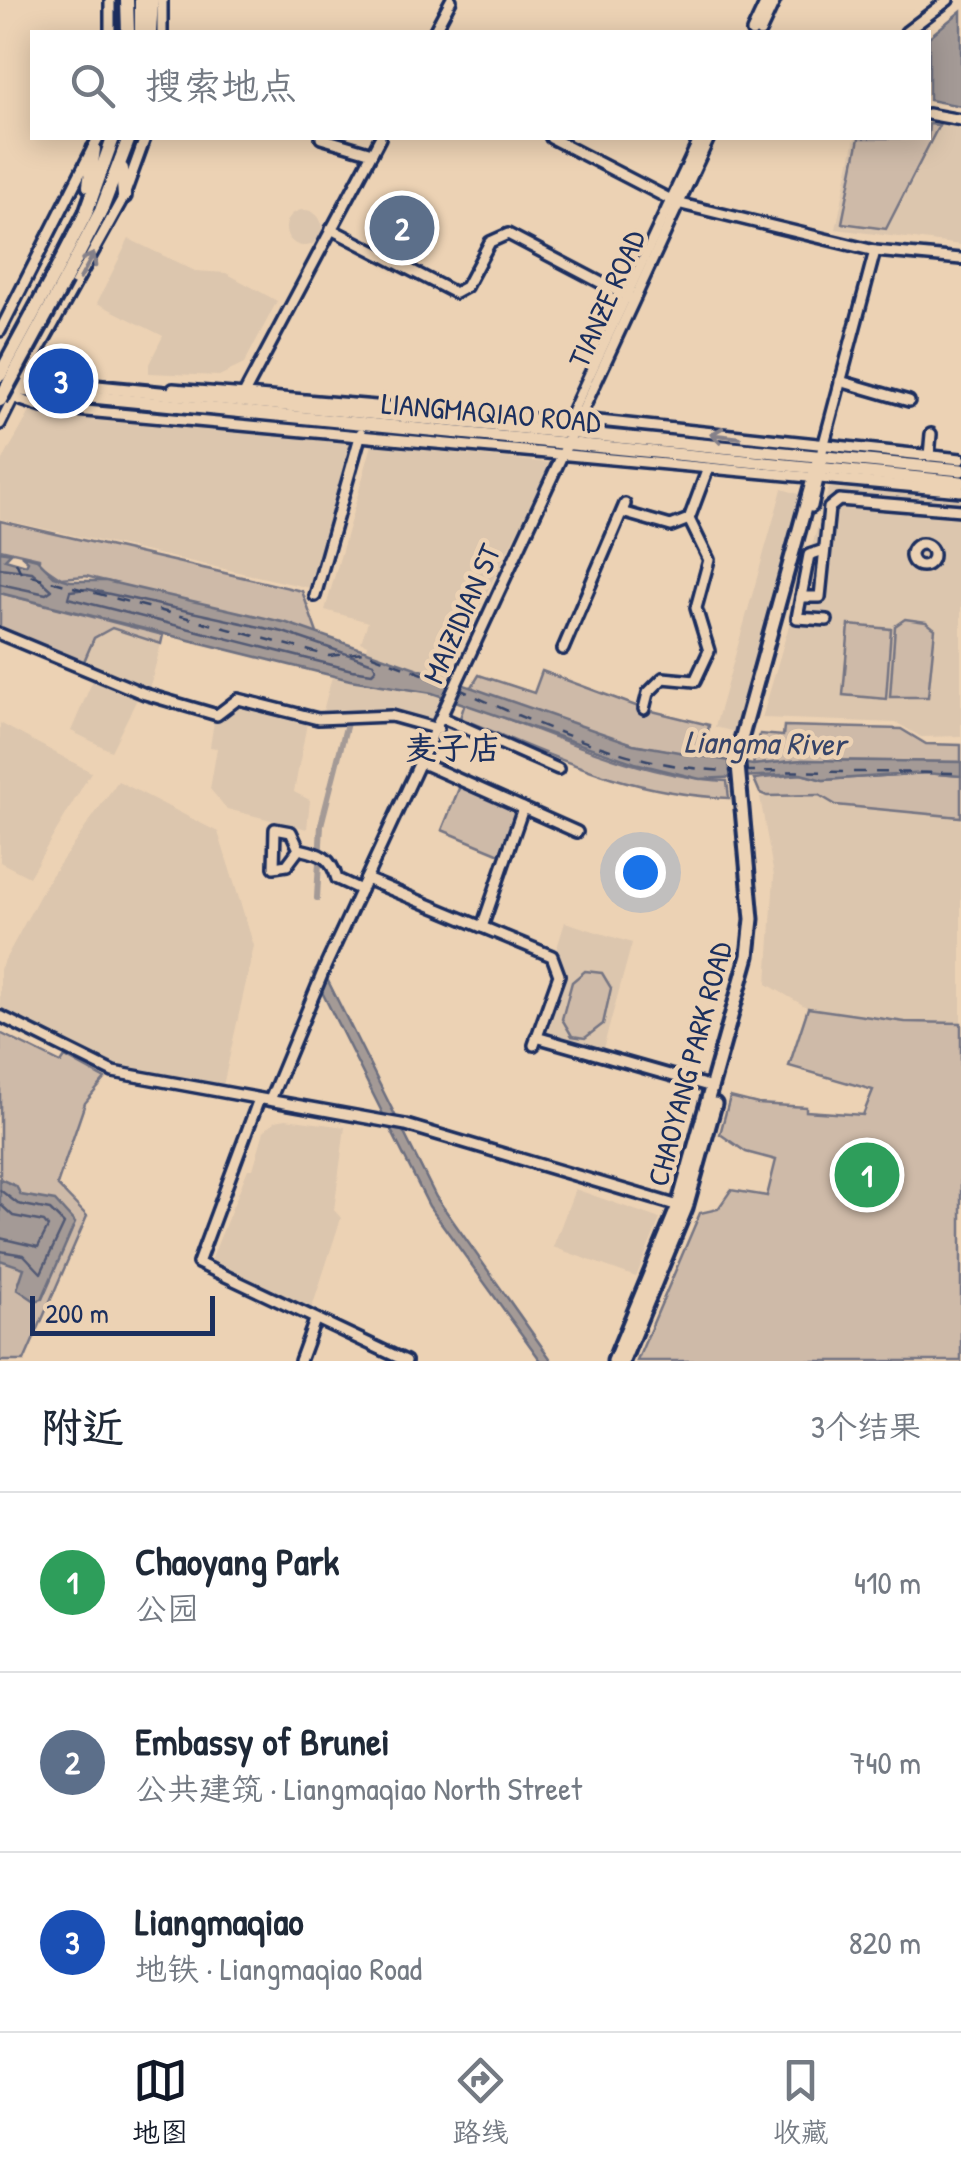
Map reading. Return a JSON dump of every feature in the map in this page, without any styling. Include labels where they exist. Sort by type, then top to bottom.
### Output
[{"type":"highway","points":[[129,30],[143,1]]},
{"type":"highway","points":[[141,30],[143,1]]},
{"type":"highway","points":[[143,1],[150,30]]},
{"type":"highway","points":[[6,390],[59,277],[111,140]]},
{"type":"highway","points":[[6,390],[59,277],[130,142]]},
{"type":"highway","points":[[86,212],[96,143]]},
{"type":"highway","points":[[121,164],[124,196]]},
{"type":"main road","name":"LIANGMAQIAO ROAD","points":[[6,390],[243,399],[363,426]]},
{"type":"main road","name":"LIANGMAQIAO ROAD","points":[[6,390],[363,426],[961,470]]},
{"type":"main road","name":"LIANGMAQIAO ROAD","points":[[819,461],[924,483],[961,482]]},
{"type":"main road","name":"CHAOYANG PARK ROAD","points":[[741,753],[803,554],[819,461]]},
{"type":"main road","name":"CHAOYANG PARK ROAD","points":[[614,1361],[682,1207],[748,956],[752,919],[741,753],[819,461]]},
{"type":"main road","name":"CHAOYANG PARK ROAD","points":[[623,1361],[682,1207],[754,956],[759,919],[743,786]]},
{"type":"street","points":[[110,0],[110,30]]},
{"type":"street","points":[[435,30],[451,0]]},
{"type":"street","points":[[753,30],[767,0]]},
{"type":"street","points":[[761,30],[775,0]]},
{"type":"street","points":[[909,30],[948,0]]},
{"type":"street","points":[[143,1],[161,30]]},
{"type":"street","points":[[931,115],[961,120]]},
{"type":"street","points":[[0,424],[6,390],[32,363],[68,299],[124,196],[143,140]]},
{"type":"street","points":[[328,140],[372,152]]},
{"type":"street","points":[[379,140],[243,399],[566,438],[708,468],[929,456],[961,459]]},
{"type":"street","points":[[555,140],[674,202],[875,251],[961,260]]},
{"type":"street","name":"TIANZE ROAD","points":[[566,438],[699,140]]},
{"type":"street","name":"TIANZE ROAD","points":[[674,202],[708,140]]},
{"type":"street","points":[[0,332],[96,143]]},
{"type":"street","points":[[331,228],[448,291],[466,286],[490,242],[500,234],[629,298]]},
{"type":"street","points":[[819,461],[875,251]]},
{"type":"street","points":[[26,282],[27,292],[58,304],[68,299]]},
{"type":"street","name":"TIANZE ROAD","points":[[566,438],[580,419],[629,298]]},
{"type":"street","points":[[0,349],[32,363]]},
{"type":"street","points":[[840,381],[909,400]]},
{"type":"street","points":[[580,419],[819,461]]},
{"type":"street","points":[[316,596],[363,426],[566,438]]},
{"type":"street","points":[[929,456],[931,434]]},
{"type":"street","name":"MAIZIDIAN ST","points":[[316,1320],[198,1263],[264,1099],[449,705],[566,438]]},
{"type":"street","points":[[644,709],[648,693],[663,678],[695,681],[709,652],[696,608],[709,560],[689,519],[708,468]]},
{"type":"street","points":[[919,509],[924,483],[961,491]]},
{"type":"street","points":[[801,597],[820,597],[829,508],[838,500],[961,510]]},
{"type":"street","points":[[563,649],[624,508],[670,526],[689,519]]},
{"type":"street","points":[[824,550],[803,554],[797,618],[827,620]]},
{"type":"street","points":[[0,634],[146,694],[216,715],[238,699],[318,718],[392,716],[438,729]]},
{"type":"street","points":[[443,718],[558,769]]},
{"type":"street","points":[[422,764],[577,832]]},
{"type":"street","points":[[482,927],[524,808]]},
{"type":"street","points":[[300,850],[332,862],[337,879],[361,890]]},
{"type":"street","points":[[366,879],[552,956],[559,975],[535,1041],[712,1087]]},
{"type":"street","points":[[0,1016],[113,1072],[402,1124],[682,1207]]},
{"type":"street","points":[[300,1361],[316,1320],[406,1361]]},
{"type":"shaded area","points":[[931,119],[961,125],[961,245],[836,229],[855,140],[931,140]]},
{"type":"shaded area","points":[[931,124],[939,125],[886,229],[842,223],[859,140],[931,140]]},
{"type":"shaded area","points":[[304,210],[317,215],[322,228],[317,241],[304,246],[291,241],[286,228],[291,215]]},
{"type":"shaded area","points":[[129,239],[195,271],[226,273],[277,301],[244,364],[219,376],[149,373],[149,364],[163,336],[97,303]]},
{"type":"shaded area","points":[[30,412],[350,442],[310,588],[0,519],[0,465]]},
{"type":"shaded area","points":[[372,445],[551,463],[452,663],[431,722],[385,710],[323,711],[332,677],[367,684],[367,676],[361,672],[367,645],[361,642],[368,622],[325,610]]},
{"type":"shaded area","points":[[829,488],[961,499],[961,736],[921,737],[897,723],[762,718]]},
{"type":"shaded area","points":[[782,489],[802,495],[735,732],[715,727]]},
{"type":"shaded area","points":[[0,521],[302,591],[318,636],[86,576],[61,578],[39,563],[39,558],[0,549]]},
{"type":"shaded area","points":[[0,593],[163,635],[161,644],[112,628],[94,638],[82,666],[0,631]]},
{"type":"shaded area","points":[[905,619],[926,622],[935,629],[928,697],[890,697],[895,626]]},
{"type":"shaded area","points":[[849,625],[891,629],[886,699],[843,695]]},
{"type":"shaded area","points":[[112,628],[161,644],[149,690],[82,666],[94,638]]},
{"type":"shaded area","points":[[542,671],[644,709],[709,725],[706,744],[724,761],[632,744],[470,690],[479,675],[534,693]]},
{"type":"shaded area","points":[[93,680],[138,697],[111,751],[71,731]]},
{"type":"shaded area","points":[[465,703],[627,762],[694,778],[727,781],[729,798],[657,789],[591,771],[460,718]]},
{"type":"shaded area","points":[[237,707],[307,723],[294,792],[310,800],[307,829],[227,809],[210,789],[217,748],[210,747],[214,721]]},
{"type":"shaded area","points":[[0,723],[91,772],[29,877],[0,862]]},
{"type":"shaded area","points":[[784,726],[901,729],[926,744],[961,745],[961,762],[802,760],[753,765],[760,734],[783,736]]},
{"type":"shaded area","points":[[926,773],[961,776],[961,817],[836,805],[819,795],[767,796],[760,793],[754,779],[801,774],[824,780]]},
{"type":"shaded area","points":[[118,781],[218,832],[254,946],[223,1086],[116,1068],[0,1008],[0,969],[47,882]]},
{"type":"shaded area","points":[[460,786],[518,810],[500,854],[442,830]]},
{"type":"shaded area","points":[[819,795],[836,805],[961,817],[961,1023],[905,1022],[808,1008],[767,984],[774,876],[760,797]]},
{"type":"shaded area","points":[[565,922],[632,943],[603,1049],[544,1033],[563,974],[556,951]]},
{"type":"shaded area","points":[[585,971],[602,973],[611,988],[603,1024],[585,1038],[572,1036],[562,1019],[572,982]]},
{"type":"shaded area","points":[[808,1008],[905,1022],[961,1023],[961,1361],[637,1361],[700,1213],[718,1209],[731,1190],[767,1196],[776,1160],[746,1152],[720,1134],[730,1097],[758,1104],[806,1107],[806,1111],[863,1115],[873,1090],[789,1066]]},
{"type":"shaded area","points":[[0,1033],[61,1063],[65,1057],[105,1079],[85,1103],[57,1185],[87,1216],[24,1361],[0,1361]]},
{"type":"shaded area","points":[[275,1121],[345,1127],[334,1210],[341,1218],[312,1308],[211,1260],[248,1169],[253,1169],[264,1131]]},
{"type":"shaded area","points":[[575,1189],[660,1219],[636,1277],[553,1247]]},
{"type":"water","points":[[961,11],[961,106],[931,100],[931,35]]},
{"type":"water","points":[[0,551],[11,553],[5,559],[26,565],[28,561],[21,555],[37,559],[54,576],[70,581],[106,581],[287,623],[633,744],[753,765],[802,760],[961,762],[961,776],[926,773],[823,780],[801,774],[700,779],[635,763],[432,693],[350,680],[0,593]]},
{"type":"water","points":[[320,965],[436,1197],[552,1361],[541,1361],[429,1206],[313,974]]},
{"type":"water","points":[[0,1179],[16,1186],[21,1195],[55,1201],[75,1223],[42,1299],[35,1301],[17,1289],[24,1268],[0,1260]]},
{"type":"waterway","points":[[317,898],[321,825],[347,723]]},
{"type":"ferry route","points":[[16,562],[21,573],[329,656],[364,652],[450,684]]},
{"type":"ferry route","points":[[457,688],[558,732],[627,755],[699,769],[735,771]]},
{"type":"ferry route","points":[[743,771],[961,773]]},
{"type":"place","name":"Embassy of Brunei","points":[[402,228]]},
{"type":"place","name":"Liangmaqiao","points":[[61,381]]},
{"type":"place","name":"Chaoyang Park","points":[[867,1175]]},
{"type":"district","name":"麦子店","points":[[453,748]]},
{"type":"water label","name":"Liangma River","points":[[765,743]]}]
